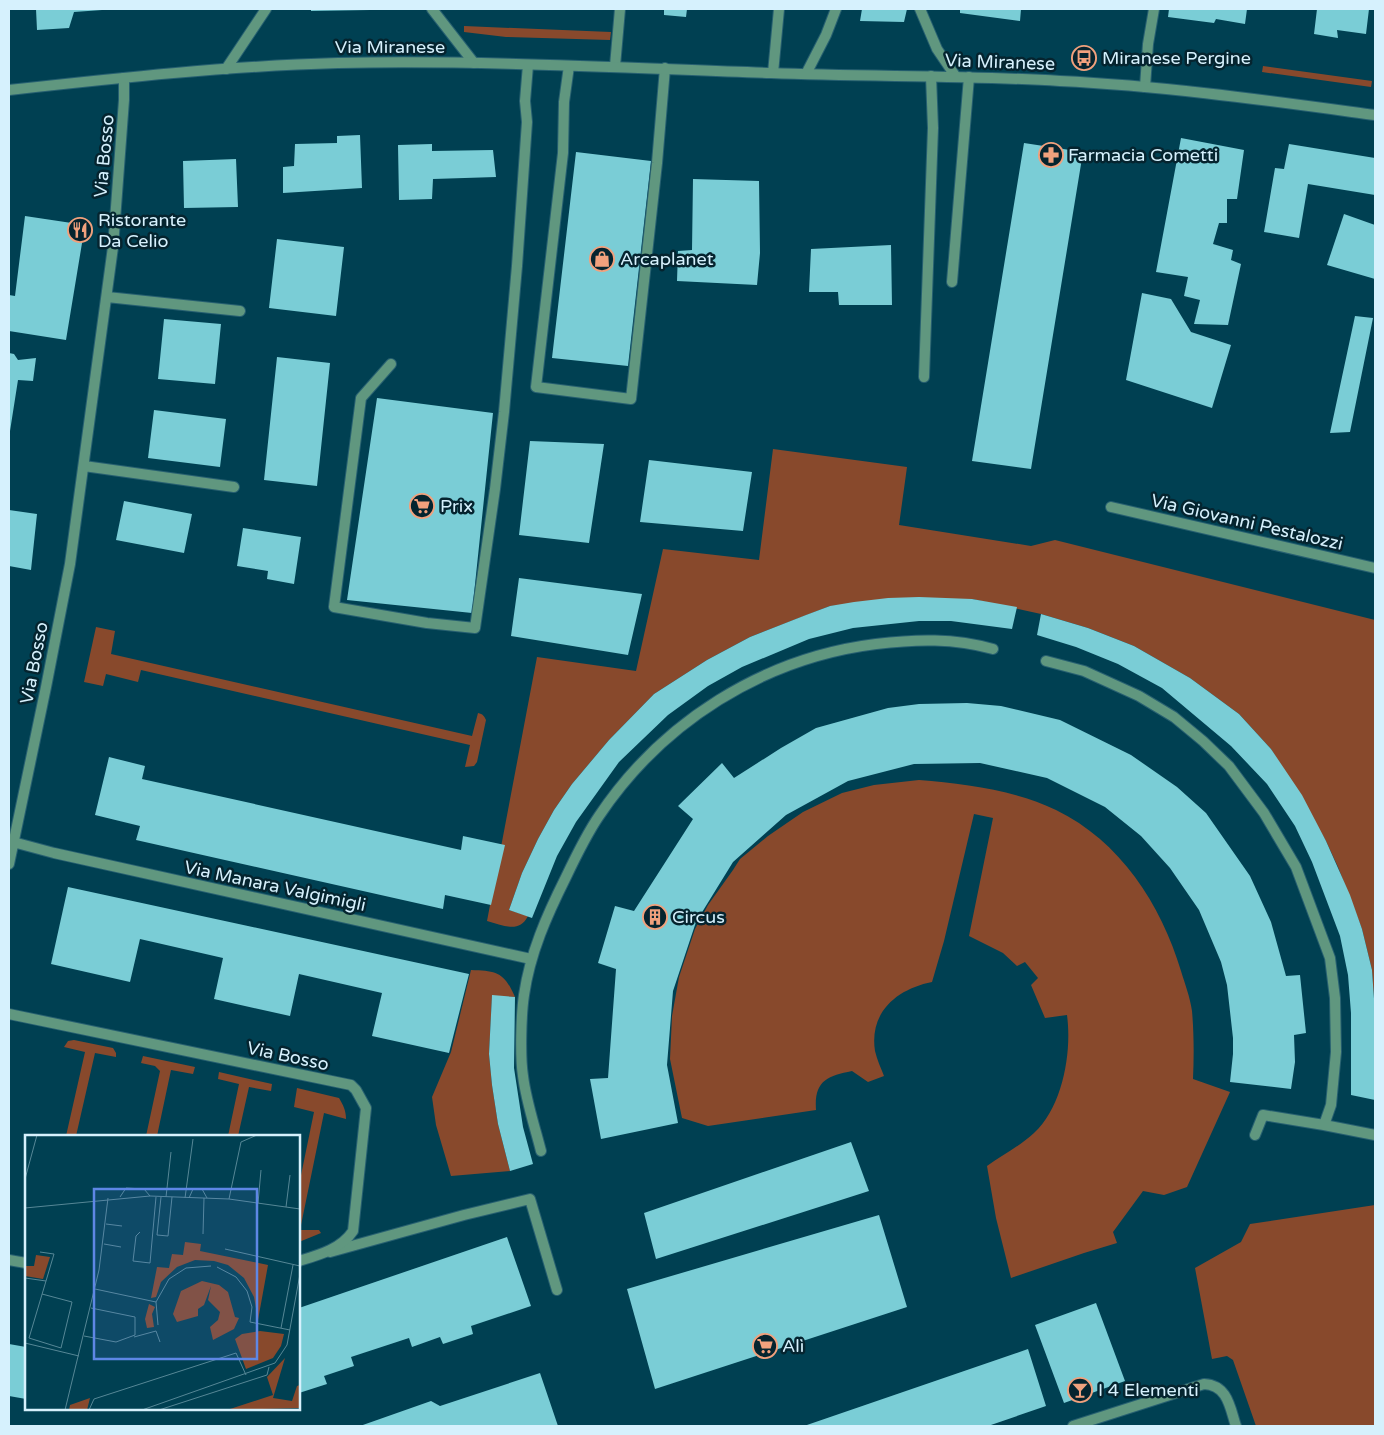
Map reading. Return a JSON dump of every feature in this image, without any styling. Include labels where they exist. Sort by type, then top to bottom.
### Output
[{"type":"street","points":[[226,69],[266,9]]},
{"type":"street","points":[[432,9],[474,63]]},
{"type":"street","points":[[615,66],[620,9]]},
{"type":"street","points":[[772,73],[780,9]]},
{"type":"street","points":[[806,74],[826,35],[836,9]]},
{"type":"street","points":[[920,9],[937,49],[956,77]]},
{"type":"street","points":[[1145,87],[1148,44],[1154,9]]},
{"type":"street","name":"Via Miranese","points":[[9,90],[226,69],[338,64],[474,63],[1060,80],[1145,87],[1375,115]]},
{"type":"street","points":[[391,364],[361,398],[334,607],[427,623],[475,628],[495,489],[509,369],[527,122],[528,65]]},
{"type":"street","points":[[569,66],[564,102],[562,153],[536,387],[631,399],[657,163],[665,68]]},
{"type":"street","points":[[924,377],[934,128],[931,76]]},
{"type":"street","points":[[952,282],[970,77]]},
{"type":"street","name":"Via Bosso","points":[[9,864],[62,608],[84,466],[113,247],[124,78]]},
{"type":"street","points":[[106,297],[240,311]]},
{"type":"street","points":[[84,466],[234,487]]},
{"type":"street","name":"Via Giovanni Pestalozzi","points":[[1111,507],[1375,568]]},
{"type":"street","points":[[541,1151],[522,1075],[524,997],[531,959],[554,901],[582,844],[598,817],[640,764],[691,719],[725,695],[754,679],[784,667],[827,653],[865,646],[927,639],[976,644],[993,649]]},
{"type":"street","points":[[1046,661],[1084,671],[1110,682],[1139,696],[1174,717],[1203,741],[1228,766],[1264,814],[1296,867],[1330,958],[1335,998],[1336,1052],[1331,1105],[1324,1126]]},
{"type":"street","name":"Via Manara Valgimigli","points":[[13,842],[54,853],[531,959]]},
{"type":"street","name":"Via Bosso","points":[[9,1014],[351,1085],[366,1108],[353,1231],[347,1240],[324,1254],[300,1261]]},
{"type":"street","points":[[1255,1135],[1263,1115],[1375,1135]]},
{"type":"street","points":[[324,1254],[464,1215],[530,1199],[557,1290]]},
{"type":"street","points":[[9,1260],[25,1263]]},
{"type":"street","points":[[1073,1426],[1196,1386],[1208,1384],[1216,1386],[1224,1392],[1236,1426]]},
{"type":"shaded area","points":[[464,26],[611,32],[610,40],[506,37],[464,32]]},
{"type":"shaded area","points":[[1263,66],[1372,81],[1371,87],[1262,72]]},
{"type":"shaded area","points":[[773,449],[907,467],[899,525],[1031,546],[1055,540],[1375,620],[1375,1013],[1372,970],[1362,929],[1338,867],[1326,841],[1271,749],[1239,714],[1190,678],[1134,646],[1088,628],[1041,614],[972,599],[830,606],[750,637],[707,660],[654,694],[609,740],[572,784],[554,810],[522,873],[509,910],[528,916],[524,922],[515,927],[510,927],[487,921],[537,657],[636,671],[663,549],[759,560]]},
{"type":"shaded area","points":[[96,627],[115,631],[111,654],[472,736],[478,713],[480,713],[486,720],[477,762],[474,766],[465,767],[470,745],[141,670],[138,682],[106,674],[103,686],[84,682]]},
{"type":"shaded area","points":[[919,780],[989,789],[1024,797],[1040,803],[1079,823],[1100,839],[1118,857],[1150,899],[1173,946],[1192,1011],[1193,1079],[1230,1092],[1187,1187],[1164,1195],[1143,1191],[1113,1232],[1117,1243],[1011,1278],[996,1218],[987,1166],[1023,1142],[1044,1122],[1059,1094],[1066,1061],[1068,1030],[1067,1015],[1045,1018],[1031,985],[1038,978],[1025,962],[1017,966],[1003,953],[969,936],[993,818],[974,814],[944,941],[932,982],[907,990],[897,997],[888,1004],[876,1025],[874,1037],[875,1051],[884,1076],[868,1082],[852,1071],[829,1078],[820,1086],[817,1092],[816,1110],[708,1126],[682,1118],[670,1059],[672,1016],[679,977],[695,929],[708,905],[740,859],[768,836],[803,812],[842,793],[874,785]]},
{"type":"shaded area","points":[[471,970],[499,974],[507,982],[515,997],[492,996],[489,1054],[498,1124],[510,1171],[451,1176],[436,1125],[432,1097],[451,1052]]},
{"type":"shaded area","points":[[74,1040],[113,1048],[116,1053],[116,1057],[95,1053],[76,1135],[66,1135],[85,1052],[64,1047],[68,1041]]},
{"type":"shaded area","points":[[143,1056],[195,1067],[193,1074],[171,1070],[157,1135],[146,1135],[160,1071],[155,1066],[141,1063]]},
{"type":"shaded area","points":[[219,1072],[272,1084],[271,1091],[249,1087],[238,1135],[228,1135],[239,1084],[218,1079]]},
{"type":"shaded area","points":[[297,1088],[339,1098],[345,1110],[346,1119],[324,1113],[300,1230],[300,1180],[314,1112],[294,1107]]},
{"type":"shaded area","points":[[1375,1205],[1375,1426],[1256,1426],[1233,1360],[1227,1356],[1212,1359],[1195,1268],[1241,1242],[1250,1224]]},
{"type":"shaded area","points":[[300,1230],[319,1230],[321,1233],[300,1242]]},
{"type":"building","points":[[36,9],[102,10],[74,12],[69,28],[37,30]]},
{"type":"building","points":[[311,9],[370,9],[370,10],[311,11]]},
{"type":"building","points":[[664,9],[687,9],[686,17],[664,15]]},
{"type":"building","points":[[862,9],[907,9],[904,22],[860,21]]},
{"type":"building","points":[[960,9],[1021,9],[1020,21],[960,13]]},
{"type":"building","points":[[1169,9],[1247,9],[1245,24],[1216,19],[1214,23],[1168,17]]},
{"type":"building","points":[[1317,9],[1369,9],[1366,34],[1337,30],[1338,38],[1314,34]]},
{"type":"building","points":[[360,135],[362,188],[283,193],[283,167],[294,166],[295,144],[337,143],[337,136]]},
{"type":"building","points":[[1181,138],[1244,150],[1237,199],[1227,199],[1227,223],[1219,223],[1213,244],[1233,250],[1231,260],[1241,264],[1228,325],[1194,324],[1200,300],[1184,296],[1188,277],[1156,272]]},
{"type":"building","points":[[1024,143],[1083,152],[1031,469],[972,461]]},
{"type":"building","points":[[432,144],[432,151],[493,150],[496,177],[433,179],[432,199],[399,200],[398,145]]},
{"type":"building","points":[[1289,144],[1375,158],[1375,195],[1308,184],[1299,238],[1264,232],[1275,168],[1284,169]]},
{"type":"building","name":"Arcaplanet","points":[[576,152],[651,161],[628,366],[552,358]]},
{"type":"building","points":[[236,159],[238,207],[184,208],[183,161]]},
{"type":"building","points":[[693,179],[759,181],[760,253],[757,285],[677,281],[678,251],[692,250]]},
{"type":"building","points":[[1344,214],[1375,225],[1375,279],[1327,265]]},
{"type":"building","points":[[25,216],[85,225],[66,340],[9,331],[9,295],[15,296]]},
{"type":"building","points":[[277,239],[344,247],[336,316],[269,308]]},
{"type":"building","points":[[891,245],[892,305],[839,305],[838,292],[809,292],[811,249]]},
{"type":"building","points":[[1142,293],[1171,299],[1191,332],[1231,345],[1212,408],[1126,380]]},
{"type":"building","points":[[1355,316],[1373,318],[1350,432],[1330,433]]},
{"type":"building","points":[[164,319],[221,324],[215,384],[158,379]]},
{"type":"building","points":[[9,353],[14,354],[18,360],[36,358],[33,381],[18,380],[10,431]]},
{"type":"building","points":[[277,357],[330,363],[317,486],[264,480]]},
{"type":"building","name":"Prix","points":[[377,398],[493,413],[472,613],[347,600]]},
{"type":"building","points":[[154,410],[226,419],[220,467],[148,458]]},
{"type":"building","points":[[530,441],[604,444],[589,543],[519,535]]},
{"type":"building","points":[[649,460],[752,472],[743,531],[640,522]]},
{"type":"building","points":[[124,501],[192,514],[184,553],[116,540]]},
{"type":"building","points":[[9,510],[37,514],[31,570],[9,566]]},
{"type":"building","points":[[243,528],[301,537],[294,584],[267,579],[268,571],[237,566]]},
{"type":"building","points":[[519,578],[642,594],[628,655],[511,636]]},
{"type":"building","points":[[888,598],[972,599],[1017,607],[1012,629],[951,621],[919,621],[853,628],[809,639],[742,667],[708,686],[668,715],[619,762],[576,822],[557,856],[532,918],[509,910],[522,873],[554,810],[572,784],[609,740],[654,694],[707,660],[750,637],[830,606]]},
{"type":"building","points":[[1041,614],[1088,628],[1134,646],[1190,678],[1239,714],[1271,749],[1302,795],[1326,841],[1350,895],[1362,929],[1372,970],[1375,1013],[1375,1100],[1351,1095],[1351,1013],[1348,975],[1340,936],[1312,862],[1295,826],[1267,784],[1231,746],[1162,688],[1118,664],[1076,647],[1037,635]]},
{"type":"building","name":"Circus","points":[[967,703],[1001,706],[1060,720],[1131,755],[1177,787],[1206,813],[1250,876],[1271,922],[1286,976],[1300,975],[1306,1033],[1294,1035],[1295,1062],[1291,1089],[1230,1082],[1233,1038],[1227,985],[1221,962],[1199,910],[1170,868],[1141,836],[1105,807],[1047,778],[980,763],[914,764],[848,781],[786,815],[733,862],[696,922],[673,991],[667,1065],[678,1123],[601,1139],[590,1079],[608,1078],[616,969],[598,963],[615,906],[634,911],[693,819],[678,806],[722,763],[734,778],[816,728],[888,708],[919,704]]},
{"type":"building","points":[[109,757],[145,766],[142,779],[461,850],[463,836],[505,845],[491,905],[445,895],[443,909],[136,840],[140,826],[95,815]]},
{"type":"building","points":[[68,887],[469,974],[449,1053],[372,1036],[382,993],[299,974],[290,1016],[214,999],[223,958],[140,939],[130,982],[51,964]]},
{"type":"building","points":[[492,995],[515,997],[514,1068],[523,1127],[533,1164],[510,1171],[498,1124],[492,1085],[489,1054]]},
{"type":"building","points":[[851,1142],[869,1191],[656,1259],[644,1213]]},
{"type":"building","points":[[879,1215],[907,1307],[655,1389],[627,1289]]},
{"type":"building","points":[[507,1237],[531,1306],[471,1326],[473,1334],[443,1344],[440,1337],[412,1347],[409,1338],[351,1357],[354,1366],[324,1376],[327,1384],[300,1393],[300,1308]]},
{"type":"building","points":[[1096,1303],[1125,1381],[1064,1403],[1035,1325]]},
{"type":"building","points":[[9,1344],[25,1347],[25,1399],[9,1396]]},
{"type":"building","points":[[1028,1349],[1046,1406],[988,1426],[804,1426]]},
{"type":"building","points":[[540,1373],[558,1426],[360,1426],[431,1401],[440,1406]]},
{"type":"place","name":"Miranese Pergine","points":[[1084,58]]},
{"type":"place","name":"Farmacia Cometti","points":[[1051,155]]},
{"type":"place","name":"Ristorante Da Celio","points":[[80,230]]},
{"type":"place","name":"Arcaplanet","points":[[602,259]]},
{"type":"place","name":"Prix","points":[[422,506]]},
{"type":"place","name":"Circus","points":[[655,917]]},
{"type":"place","name":"Alì","points":[[765,1346]]},
{"type":"place","name":"I 4 Elementi","points":[[1080,1390]]}]
